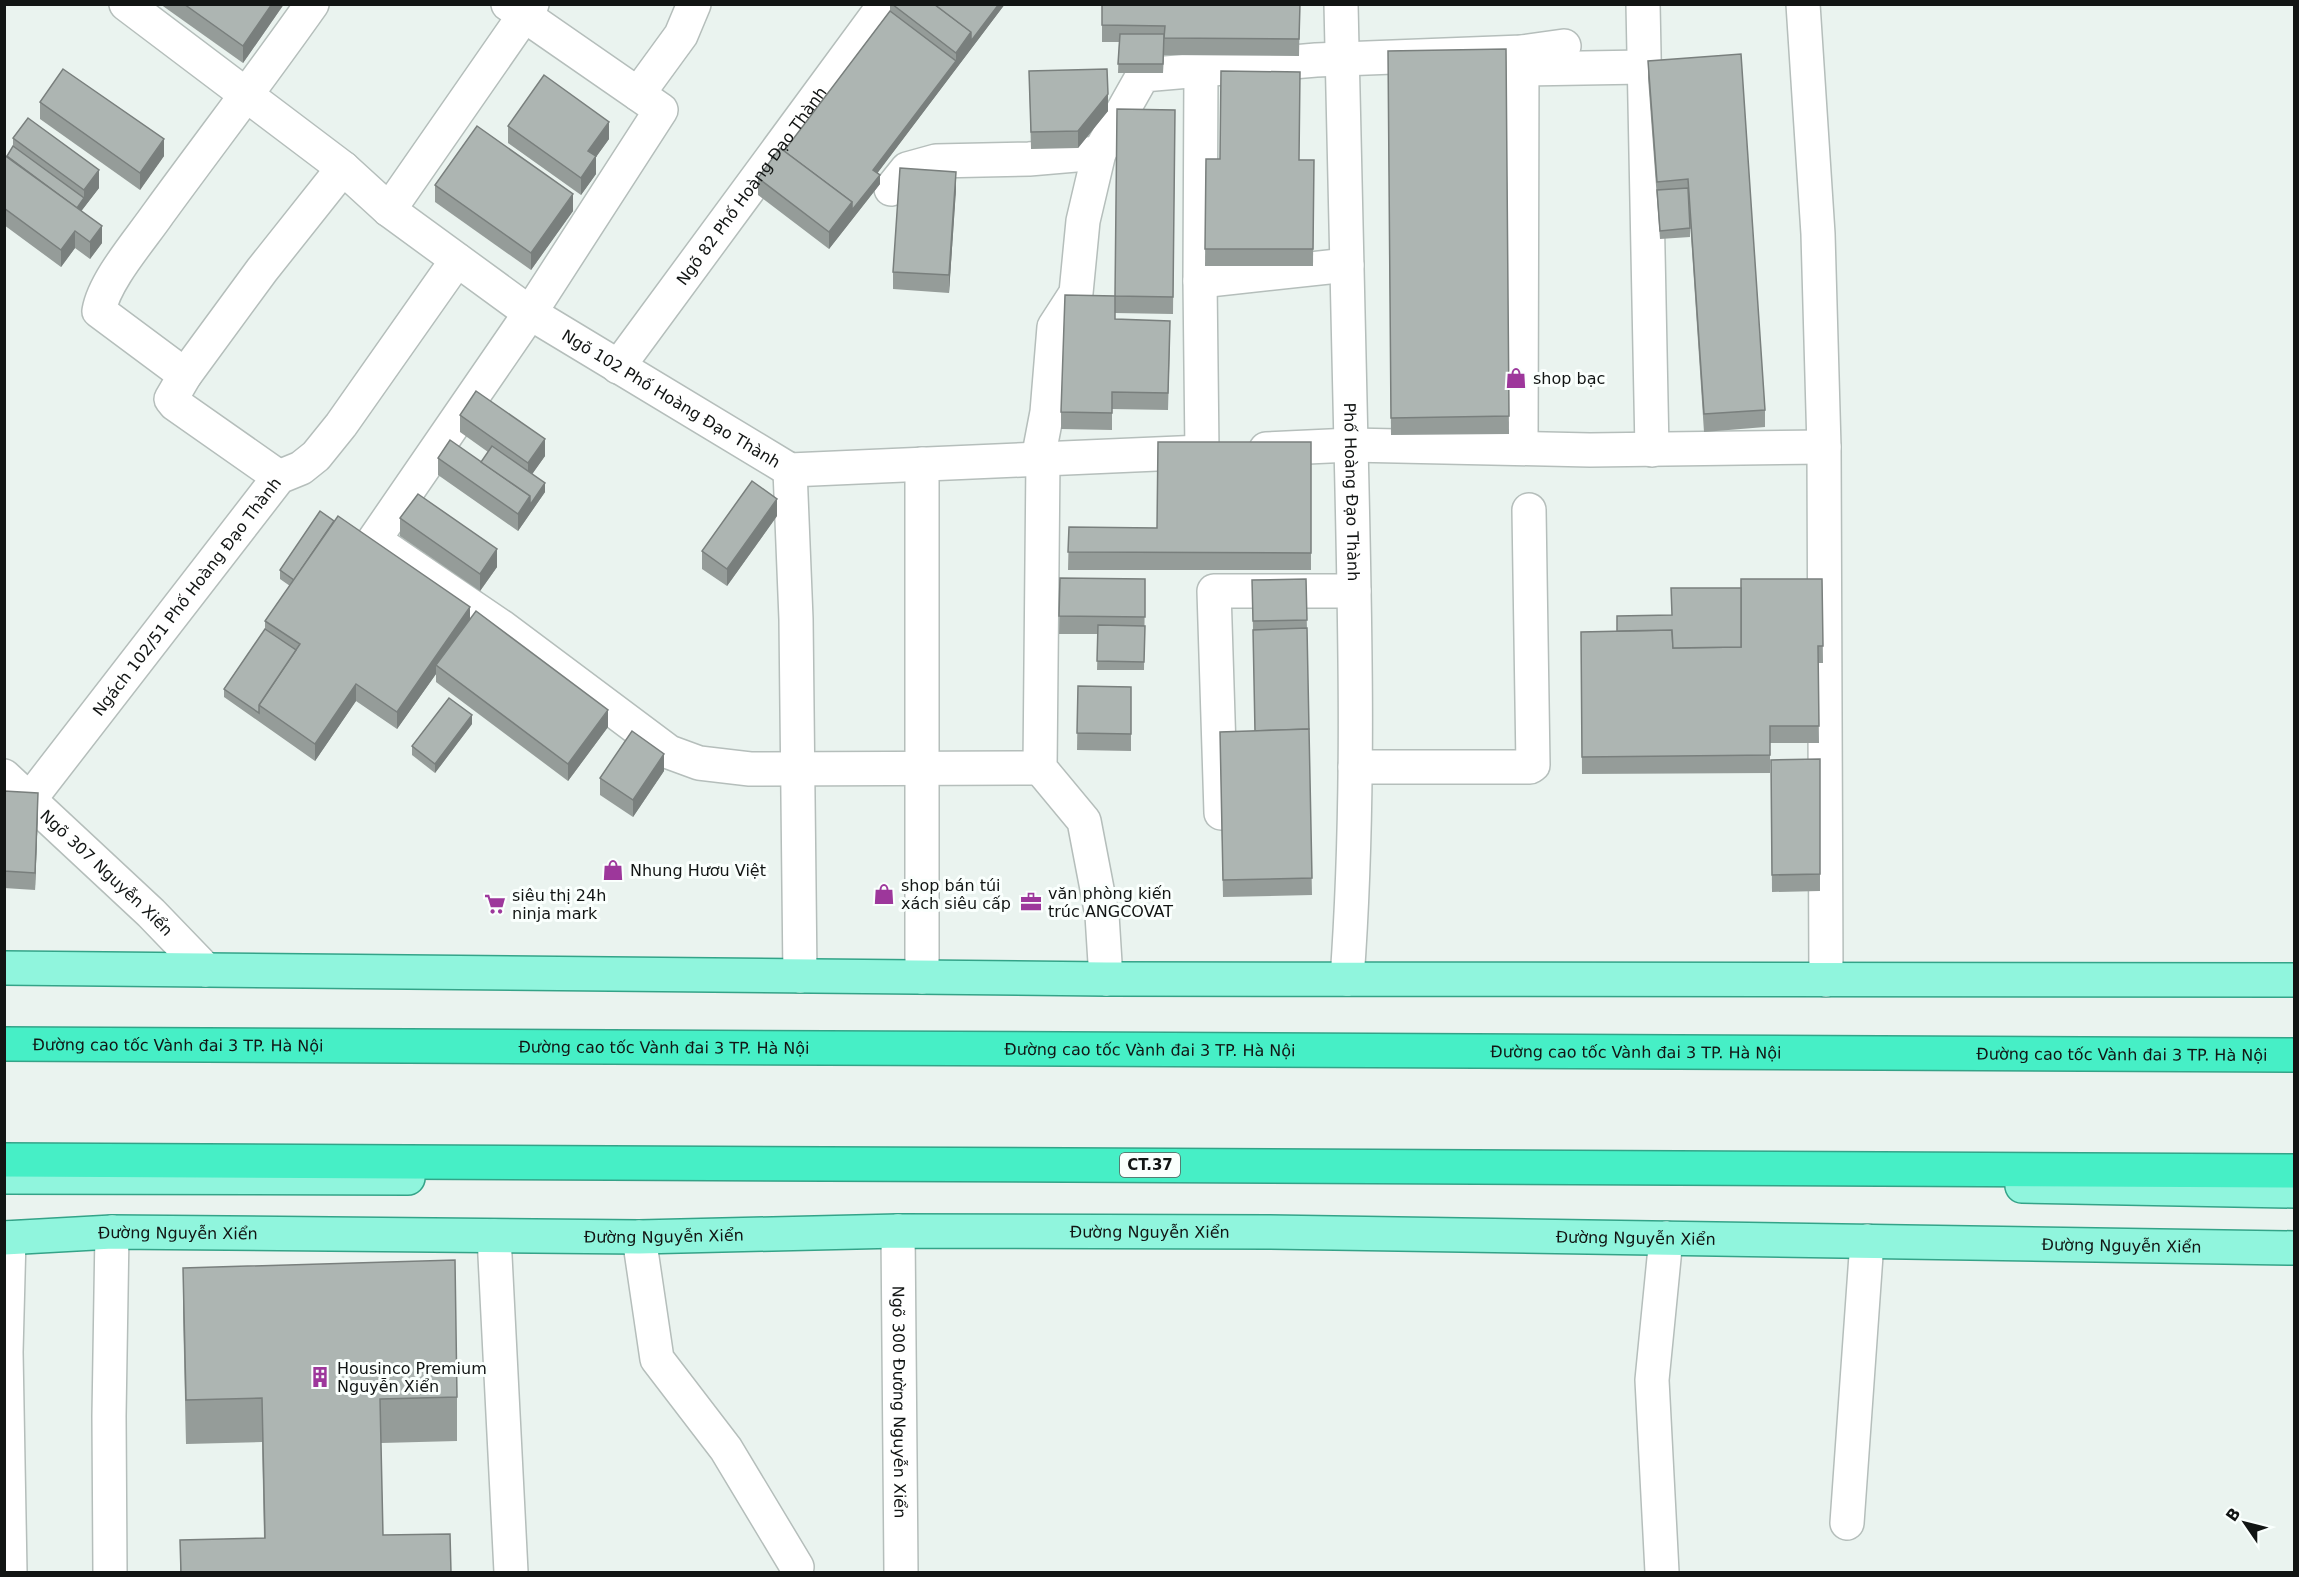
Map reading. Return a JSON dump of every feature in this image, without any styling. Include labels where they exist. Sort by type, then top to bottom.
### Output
[{"type":"highway","name":"Đường cao tốc Vành đai 3 TP. Hà Nội","points":[[4,1044],[2295,1055]]},
{"type":"highway","name":"CT.37","points":[[4,1160],[2295,1171]]},
{"type":"main road","points":[[4,968],[1106,979],[2295,980]]},
{"type":"main road","points":[[4,1177],[1699,1179],[2295,1191]]},
{"type":"main road","name":"Đường Nguyễn Xiển","points":[[7,1238],[112,1232],[639,1237],[898,1231],[1268,1232],[2295,1248]]},
{"type":"street","name":"Ngõ 102 Phố Hoàng Đạo Thành","points":[[126,4],[343,168],[389,210],[530,314],[790,470],[1351,446],[1652,450],[1824,447]]},
{"type":"street","points":[[185,375],[99,311],[102,298],[131,252],[248,95],[312,4]]},
{"type":"street","points":[[638,94],[681,35],[694,4]]},
{"type":"street","name":"Ngõ 82 Phố Hoàng Đạo Thành","points":[[618,367],[885,4]]},
{"type":"street","name":"Phố Hoàng Đạo Thành","points":[[1341,4],[1354,591],[1355,767],[1347,979]]},
{"type":"street","points":[[1643,4],[1652,450]]},
{"type":"street","points":[[1803,4],[1818,234],[1824,447],[1826,980]]},
{"type":"street","points":[[389,210],[521,8],[661,110],[530,314],[374,540],[502,627],[669,752],[699,763],[728,767],[1040,768]]},
{"type":"street","points":[[1522,61],[1564,46]]},
{"type":"street","points":[[1106,979],[1102,915],[1084,821],[1040,768],[1041,459],[1054,327],[1076,293],[1083,221],[1099,153],[1143,75],[1343,58],[1522,61],[1644,67]]},
{"type":"street","points":[[1521,448],[1522,61]]},
{"type":"street","points":[[1201,70],[1202,452]]},
{"type":"street","points":[[891,189],[907,169],[936,161],[1029,159],[1099,153]]},
{"type":"street","points":[[279,477],[175,404],[171,399],[172,393],[262,270],[343,168]]},
{"type":"street","name":"Ngách 102/51 Phố Hoàng Đạo Thành","points":[[30,799],[279,477],[301,468],[316,456],[341,425],[457,260]]},
{"type":"street","points":[[1200,281],[1347,265]]},
{"type":"street","points":[[921,977],[922,464]]},
{"type":"street","points":[[790,470],[796,619],[800,976]]},
{"type":"street","points":[[1355,767],[1530,767],[1533,765],[1529,510]]},
{"type":"street","points":[[1221,813],[1214,591],[1354,591]]},
{"type":"street","name":"Ngõ 307 Nguyễn Xiển","points":[[4,776],[151,913],[206,970]]},
{"type":"street","name":"Ngõ 300 Đường Nguyễn Xiển","points":[[898,1231],[901,1572]]},
{"type":"street","points":[[110,1572],[109,1416],[112,1232]]},
{"type":"street","points":[[494,1236],[511,1572]]},
{"type":"street","points":[[639,1237],[657,1359],[726,1449],[797,1567]]},
{"type":"street","points":[[7,1238],[5,1352],[10,1572]]},
{"type":"street","points":[[1662,1572],[1652,1380],[1666,1238]]},
{"type":"street","points":[[1847,1523],[1867,1241]]},
{"type":"building","points":[[184,4],[272,4],[243,46]]},
{"type":"building","points":[[892,4],[934,4],[971,32],[956,53]]},
{"type":"building","points":[[934,4],[999,4],[971,41],[971,32]]},
{"type":"building","points":[[1102,4],[1300,4],[1299,39],[1164,38],[1165,26],[1102,25]]},
{"type":"building","points":[[890,11],[956,61],[873,170],[880,175],[852,210],[852,202],[784,151]]},
{"type":"building","points":[[1120,34],[1164,34],[1163,64],[1118,64]]},
{"type":"building","points":[[1506,49],[1509,416],[1391,418],[1388,51]]},
{"type":"building","points":[[1741,54],[1765,410],[1704,414],[1688,179],[1657,182],[1648,61]]},
{"type":"building","points":[[63,69],[164,139],[140,173],[40,102]]},
{"type":"building","points":[[1107,69],[1108,94],[1078,131],[1031,132],[1029,71]]},
{"type":"building","points":[[1221,71],[1300,72],[1299,160],[1314,160],[1313,249],[1205,249],[1206,159],[1220,159]]},
{"type":"building","points":[[544,75],[609,122],[588,151],[596,156],[581,178],[508,126]]},
{"type":"building","points":[[1117,109],[1175,110],[1173,297],[1115,296]]},
{"type":"building","points":[[28,118],[99,170],[84,190],[13,138]]},
{"type":"building","points":[[477,126],[573,194],[531,253],[435,185]]},
{"type":"building","points":[[13,146],[84,198],[77,208],[7,156]]},
{"type":"building","points":[[780,148],[852,202],[829,232],[758,178]]},
{"type":"building","points":[[4,155],[102,226],[90,242],[75,231],[61,250],[4,208]]},
{"type":"building","points":[[900,168],[956,172],[949,275],[893,272]]},
{"type":"building","points":[[1688,188],[1690,228],[1660,231],[1657,190]]},
{"type":"building","points":[[1065,295],[1115,296],[1115,319],[1170,321],[1168,393],[1112,392],[1112,413],[1061,412]]},
{"type":"building","points":[[476,391],[545,439],[528,463],[460,415]]},
{"type":"building","points":[[450,440],[530,496],[518,514],[438,458]]},
{"type":"building","points":[[1158,442],[1311,442],[1311,553],[1068,552],[1069,527],[1157,528]]},
{"type":"building","points":[[492,446],[545,483],[530,505],[530,496],[481,462]]},
{"type":"building","points":[[752,481],[777,499],[727,569],[702,551]]},
{"type":"building","points":[[418,494],[497,549],[480,574],[400,518]]},
{"type":"building","points":[[320,511],[334,521],[294,580],[280,570]]},
{"type":"building","points":[[338,516],[470,607],[397,712],[356,684],[315,744],[259,705],[300,644],[265,621]]},
{"type":"building","points":[[1060,578],[1145,579],[1145,617],[1059,616]]},
{"type":"building","points":[[1306,579],[1307,620],[1253,621],[1252,580]]},
{"type":"building","points":[[1741,579],[1822,579],[1823,646],[1818,646],[1819,726],[1770,726],[1770,755],[1582,757],[1581,632],[1672,630],[1673,648],[1741,647]]},
{"type":"building","points":[[1671,588],[1741,588],[1741,647],[1673,648],[1672,630],[1617,631],[1617,616],[1672,615]]},
{"type":"building","points":[[476,611],[608,710],[568,764],[436,665]]},
{"type":"building","points":[[1098,625],[1145,626],[1144,662],[1097,661]]},
{"type":"building","points":[[1307,628],[1309,729],[1255,731],[1253,630]]},
{"type":"building","points":[[265,629],[296,650],[259,705],[259,713],[224,689]]},
{"type":"building","points":[[1078,686],[1131,687],[1131,734],[1077,733]]},
{"type":"building","points":[[449,698],[472,715],[435,764],[412,746]]},
{"type":"building","points":[[1309,729],[1312,878],[1223,880],[1220,732]]},
{"type":"building","points":[[632,731],[664,754],[633,800],[600,778]]},
{"type":"building","points":[[1820,759],[1820,874],[1772,875],[1771,760]]},
{"type":"building","points":[[4,791],[38,793],[35,873],[4,871]]},
{"type":"building","name":"Housinco Premium Nguyễn Xiển","points":[[455,1260],[457,1397],[380,1399],[383,1535],[450,1534],[451,1572],[181,1572],[180,1540],[265,1538],[262,1398],[186,1400],[183,1268]]},
{"type":"place","name":"shop bạc","points":[[1516,378]]},
{"type":"place","name":"Nhung Hươu Việt","points":[[613,870]]},
{"type":"place","name":"shop bán túi xách siêu cấp","points":[[884,894]]},
{"type":"place","name":"văn phòng kiến trúc ANGCOVAT","points":[[1031,902]]},
{"type":"place","name":"siêu thị 24h ninja mark","points":[[495,904]]},
{"type":"place","name":"Housinco Premium Nguyễn Xiển","points":[[320,1377]]}]
